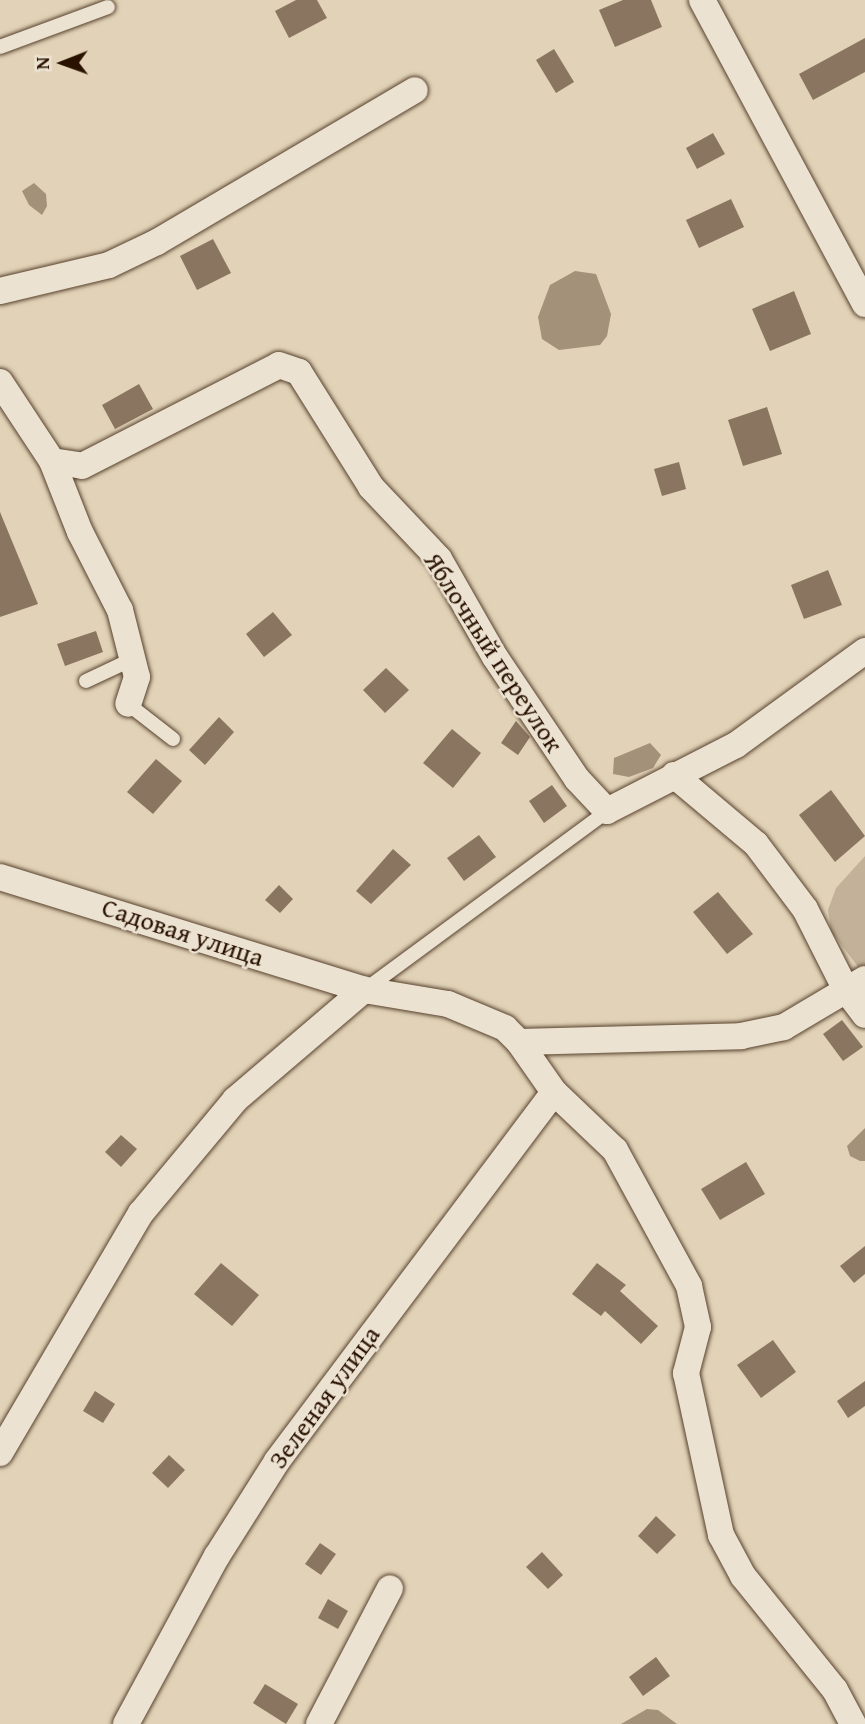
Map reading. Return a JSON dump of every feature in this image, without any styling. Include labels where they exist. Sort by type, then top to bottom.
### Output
[{"type":"street","points":[[702,0],[865,304]]},
{"type":"street","points":[[0,291],[109,265],[158,242],[415,90]]},
{"type":"street","name":"Яблочный переулок","points":[[52,461],[82,466],[279,365],[299,372],[371,487],[439,559],[495,657],[577,779],[607,811]]},
{"type":"street","points":[[0,382],[52,461],[80,531],[120,610],[137,677],[128,704]]},
{"type":"street","points":[[607,811],[736,745],[865,651]]},
{"type":"street","points":[[674,775],[756,844],[805,909],[855,984],[865,1015]]},
{"type":"street","name":"Садовая улица","points":[[0,877],[364,990],[448,1004],[505,1028],[519,1042],[554,1092],[614,1150],[689,1286],[698,1327],[686,1373],[721,1535],[743,1576],[835,1690],[853,1724]]},
{"type":"street","points":[[519,1042],[741,1036],[784,1027],[855,984]]},
{"type":"street","points":[[0,1453],[141,1213],[235,1100],[364,990]]},
{"type":"street","name":"Зеленая улица","points":[[126,1724],[217,1556],[277,1461],[554,1092]]},
{"type":"street","points":[[319,1724],[390,1587]]},
{"type":"lane","points":[[0,47],[108,7]]},
{"type":"lane","points":[[86,681],[133,659]]},
{"type":"lane","points":[[128,704],[173,739]]},
{"type":"lane","points":[[364,990],[607,811]]},
{"type":"shaded area","points":[[34,183],[46,194],[47,206],[42,215],[29,205],[22,191]]},
{"type":"shaded area","points":[[575,271],[596,274],[611,314],[607,336],[600,345],[559,350],[542,339],[538,317],[550,285]]},
{"type":"shaded area","points":[[650,743],[661,755],[653,768],[629,777],[613,774],[614,758]]},
{"type":"shaded area","points":[[865,856],[865,976],[831,931],[828,910],[836,888]]},
{"type":"shaded area","points":[[865,1128],[865,1161],[860,1161],[850,1156],[847,1146]]},
{"type":"shaded area","points":[[647,1709],[658,1710],[677,1724],[621,1724]]},
{"type":"building","points":[[296,0],[317,0],[327,18],[289,38],[275,11]]},
{"type":"building","points":[[623,0],[651,0],[662,27],[615,47],[599,10]]},
{"type":"building","points":[[865,38],[865,72],[813,100],[799,74]]},
{"type":"building","points":[[554,49],[574,82],[556,93],[536,60]]},
{"type":"building","points":[[713,133],[725,154],[697,169],[686,148]]},
{"type":"building","points":[[731,199],[744,227],[699,248],[686,220]]},
{"type":"building","points":[[213,239],[231,273],[197,290],[180,256]]},
{"type":"building","points":[[794,291],[811,334],[770,351],[752,309]]},
{"type":"building","points":[[139,384],[153,409],[115,429],[102,405]]},
{"type":"building","points":[[767,407],[782,454],[743,466],[728,420]]},
{"type":"building","points":[[679,462],[686,489],[662,496],[654,469]]},
{"type":"building","points":[[0,512],[38,604],[0,617]]},
{"type":"building","points":[[828,570],[842,605],[804,619],[791,585]]},
{"type":"building","points":[[273,612],[292,635],[264,657],[246,634]]},
{"type":"building","points":[[96,631],[103,652],[65,666],[57,644]]},
{"type":"building","points":[[386,668],[409,690],[385,713],[363,690]]},
{"type":"building","points":[[219,717],[234,732],[205,765],[189,750]]},
{"type":"building","points":[[516,721],[530,737],[518,755],[501,743]]},
{"type":"building","points":[[452,729],[481,753],[453,788],[423,763]]},
{"type":"building","points":[[156,759],[182,781],[153,814],[127,792]]},
{"type":"building","points":[[552,785],[567,806],[544,823],[529,801]]},
{"type":"building","points":[[831,790],[865,836],[835,862],[799,815]]},
{"type":"building","points":[[479,835],[496,857],[464,881],[447,858]]},
{"type":"building","points":[[393,849],[411,865],[371,904],[356,891]]},
{"type":"building","points":[[279,885],[293,899],[280,913],[265,900]]},
{"type":"building","points":[[718,892],[753,934],[727,954],[693,912]]},
{"type":"building","points":[[842,1020],[863,1047],[843,1061],[823,1034]]},
{"type":"building","points":[[121,1135],[137,1149],[121,1167],[105,1152]]},
{"type":"building","points":[[746,1162],[765,1194],[720,1220],[701,1189]]},
{"type":"building","points":[[865,1246],[865,1274],[854,1283],[840,1266]]},
{"type":"building","points":[[221,1263],[259,1295],[232,1326],[194,1294]]},
{"type":"building","points":[[597,1263],[626,1285],[620,1291],[658,1326],[641,1344],[605,1311],[601,1316],[572,1294]]},
{"type":"building","points":[[773,1340],[796,1372],[761,1398],[737,1365]]},
{"type":"building","points":[[865,1381],[865,1406],[848,1418],[837,1401]]},
{"type":"building","points":[[95,1391],[115,1404],[103,1423],[83,1411]]},
{"type":"building","points":[[169,1455],[185,1470],[168,1488],[152,1473]]},
{"type":"building","points":[[656,1516],[676,1535],[657,1554],[638,1536]]},
{"type":"building","points":[[320,1543],[336,1554],[321,1575],[305,1564]]},
{"type":"building","points":[[542,1552],[563,1575],[548,1589],[526,1567]]},
{"type":"building","points":[[328,1599],[348,1611],[338,1629],[318,1618]]},
{"type":"building","points":[[656,1657],[670,1676],[643,1696],[629,1677]]},
{"type":"building","points":[[265,1684],[298,1704],[286,1724],[253,1703]]}]
